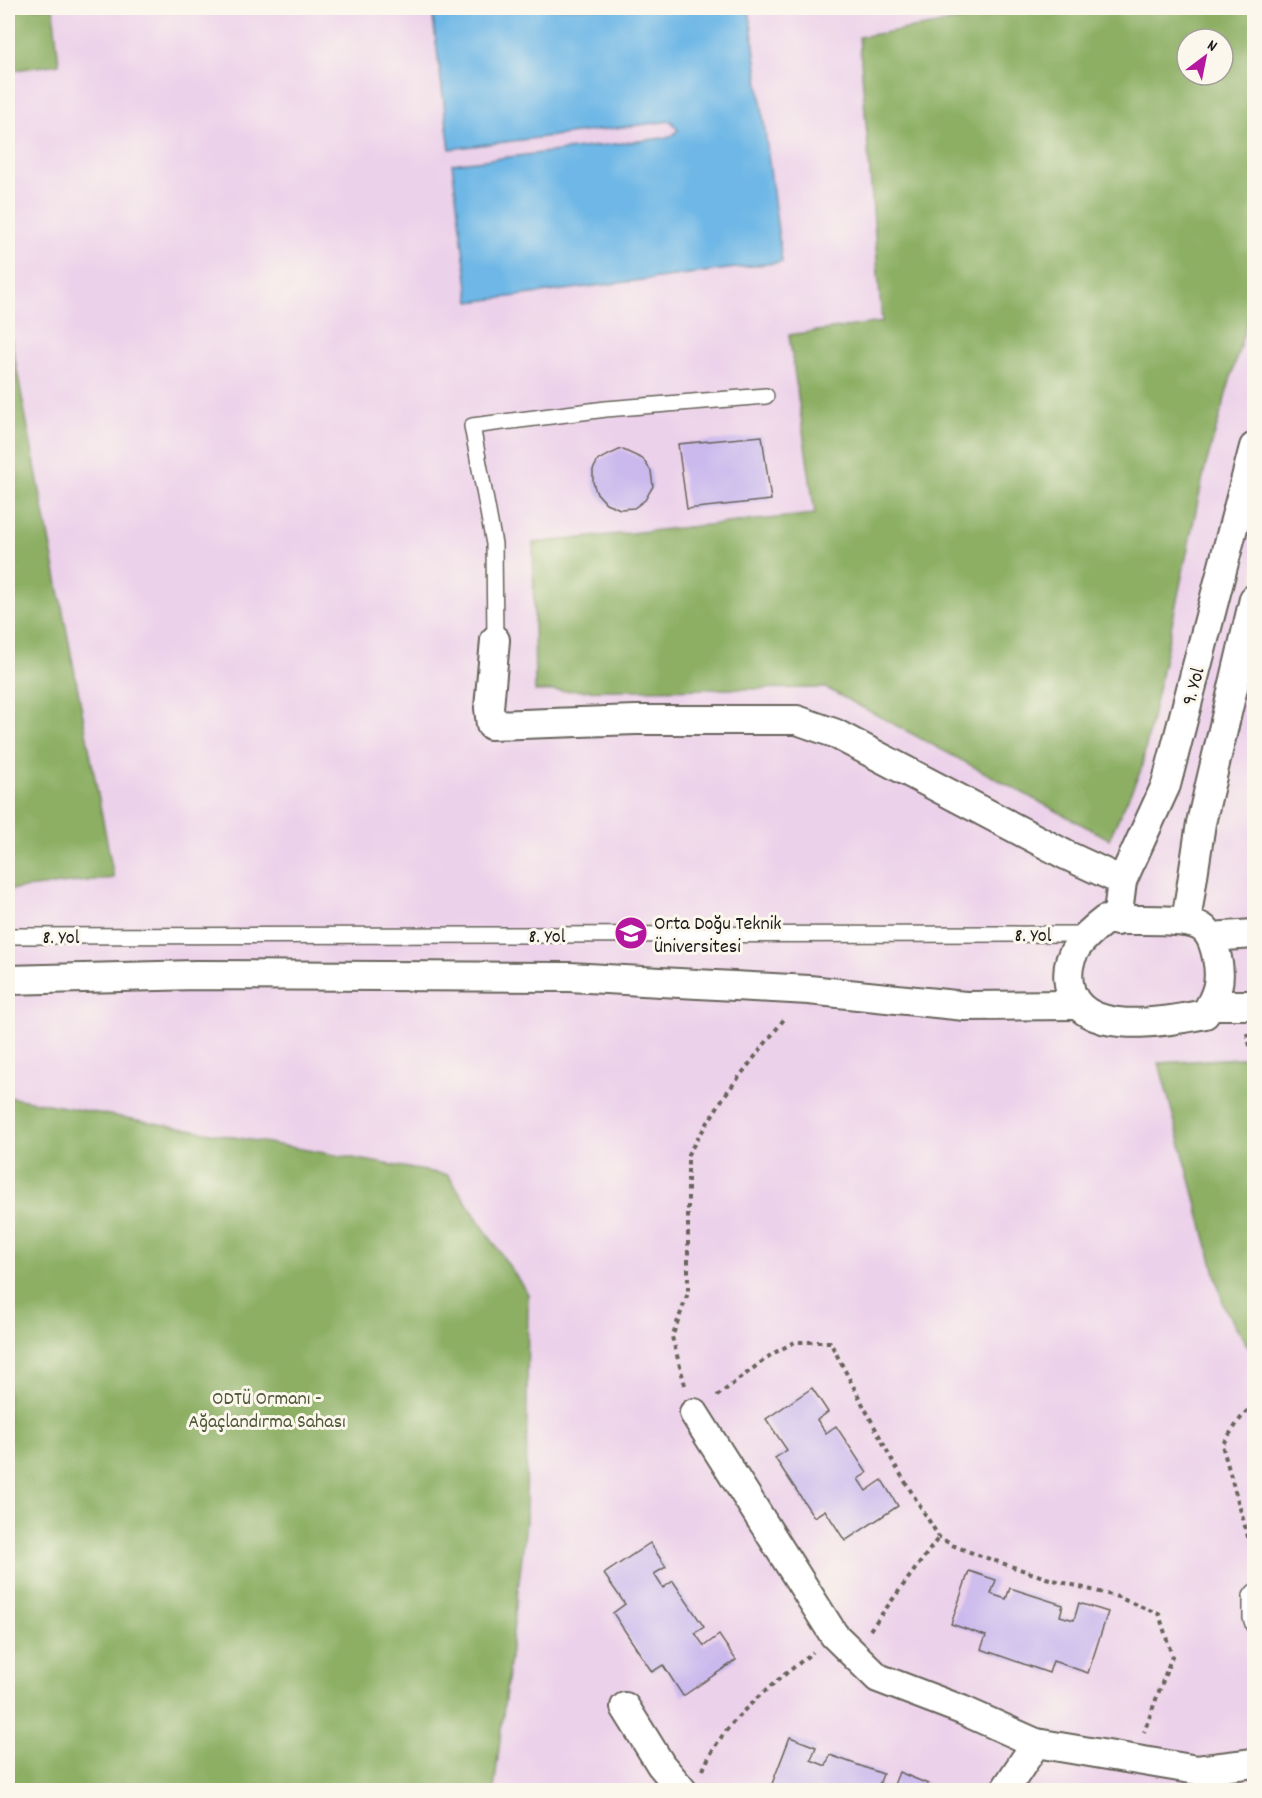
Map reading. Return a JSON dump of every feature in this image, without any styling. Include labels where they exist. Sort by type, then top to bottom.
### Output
[{"type":"street","name":"9. Yol","points":[[1117,921],[1122,881],[1166,785],[1247,505],[1254,447]]},
{"type":"street","name":"9. Yol","points":[[1186,922],[1201,823],[1254,599]]},
{"type":"street","points":[[495,640],[489,708],[491,725],[636,720],[798,720],[834,733],[1066,855],[1122,881]]},
{"type":"street","name":"8. Yol","points":[[1077,1005],[1071,999],[1067,976],[1072,951],[1087,934],[1105,920],[1186,922],[1203,927],[1211,937]]},
{"type":"street","points":[[8,980],[196,975],[557,977],[809,990],[965,1006],[1077,1005],[1088,1015],[1106,1021],[1170,1021],[1205,1014],[1216,996],[1220,976],[1211,937],[1254,934]]},
{"type":"street","points":[[1211,1005],[1254,1005]]},
{"type":"street","points":[[694,1413],[844,1645],[878,1678],[962,1710],[1036,1743],[1197,1770],[1254,1763]]},
{"type":"street","points":[[626,1707],[661,1765],[691,1786]]},
{"type":"street","points":[[1005,1791],[1036,1743]]},
{"type":"lane","points":[[495,640],[494,544],[472,426],[606,409],[766,396]]},
{"type":"lane","name":"8. Yol","points":[[8,936],[1087,934]]},
{"type":"lane","points":[[1254,1592],[1251,1596],[1251,1617],[1254,1627]]},
{"type":"path","points":[[809,990],[725,1095],[688,1154],[688,1293],[672,1337],[694,1413],[772,1354],[795,1342],[830,1342],[892,1462],[939,1537],[975,1554],[1047,1578],[1114,1596],[1159,1614],[1172,1656],[1133,1760]]},
{"type":"path","points":[[1254,1404],[1243,1415],[1222,1445],[1254,1558]]},
{"type":"path","points":[[691,1786],[711,1751],[759,1695],[844,1645],[939,1537]]},
{"type":"shaded area","name":"Orta Doğu Teknik Üniversitesi","points":[[8,8],[1254,8],[1254,1790],[8,1790]]},
{"type":"green space","points":[[8,8],[53,8],[59,64],[8,71]]},
{"type":"green space","points":[[1035,8],[1254,8],[1254,297],[1205,468],[1141,770],[1109,839],[826,688],[535,691],[533,543],[815,514],[789,335],[882,322],[859,37]]},
{"type":"green space","points":[[8,324],[114,878],[8,890]]},
{"type":"green space","points":[[1254,1057],[1254,1356],[1224,1307],[1159,1063]]},
{"type":"green space","name":"ODTÜ Ormanı - Ağaçlandırma Sahası","points":[[8,1097],[448,1175],[528,1294],[526,1523],[494,1790],[8,1790]]},
{"type":"water","points":[[461,8],[749,8],[782,262],[470,302],[452,164],[671,137],[678,130],[671,121],[450,149],[432,11]]},
{"type":"building","points":[[762,436],[771,500],[687,509],[678,444]]},
{"type":"building","points":[[621,449],[643,459],[651,471],[653,486],[645,500],[634,508],[620,509],[606,503],[596,492],[593,482],[593,470],[598,460]]},
{"type":"building","points":[[812,1388],[828,1412],[817,1420],[826,1433],[836,1426],[867,1473],[858,1479],[866,1491],[882,1480],[898,1506],[845,1541],[825,1510],[814,1517],[775,1458],[787,1450],[766,1419]]},
{"type":"building","points":[[650,1543],[666,1567],[654,1574],[663,1588],[673,1581],[704,1627],[695,1633],[704,1646],[719,1635],[736,1660],[683,1696],[663,1665],[652,1672],[613,1613],[625,1604],[604,1574]]},
{"type":"building","points":[[969,1571],[996,1580],[991,1594],[1006,1599],[1010,1588],[1063,1605],[1060,1616],[1074,1620],[1079,1603],[1108,1612],[1088,1673],[1053,1661],[1049,1673],[981,1649],[986,1636],[951,1624]]},
{"type":"building","points":[[790,1737],[816,1747],[811,1760],[826,1766],[830,1755],[883,1774],[879,1785],[892,1790],[770,1789]]},
{"type":"building","points":[[899,1772],[928,1784],[925,1790],[892,1790]]},
{"type":"place","name":"Orta Doğu Teknik Üniversitesi","points":[[631,933]]}]
